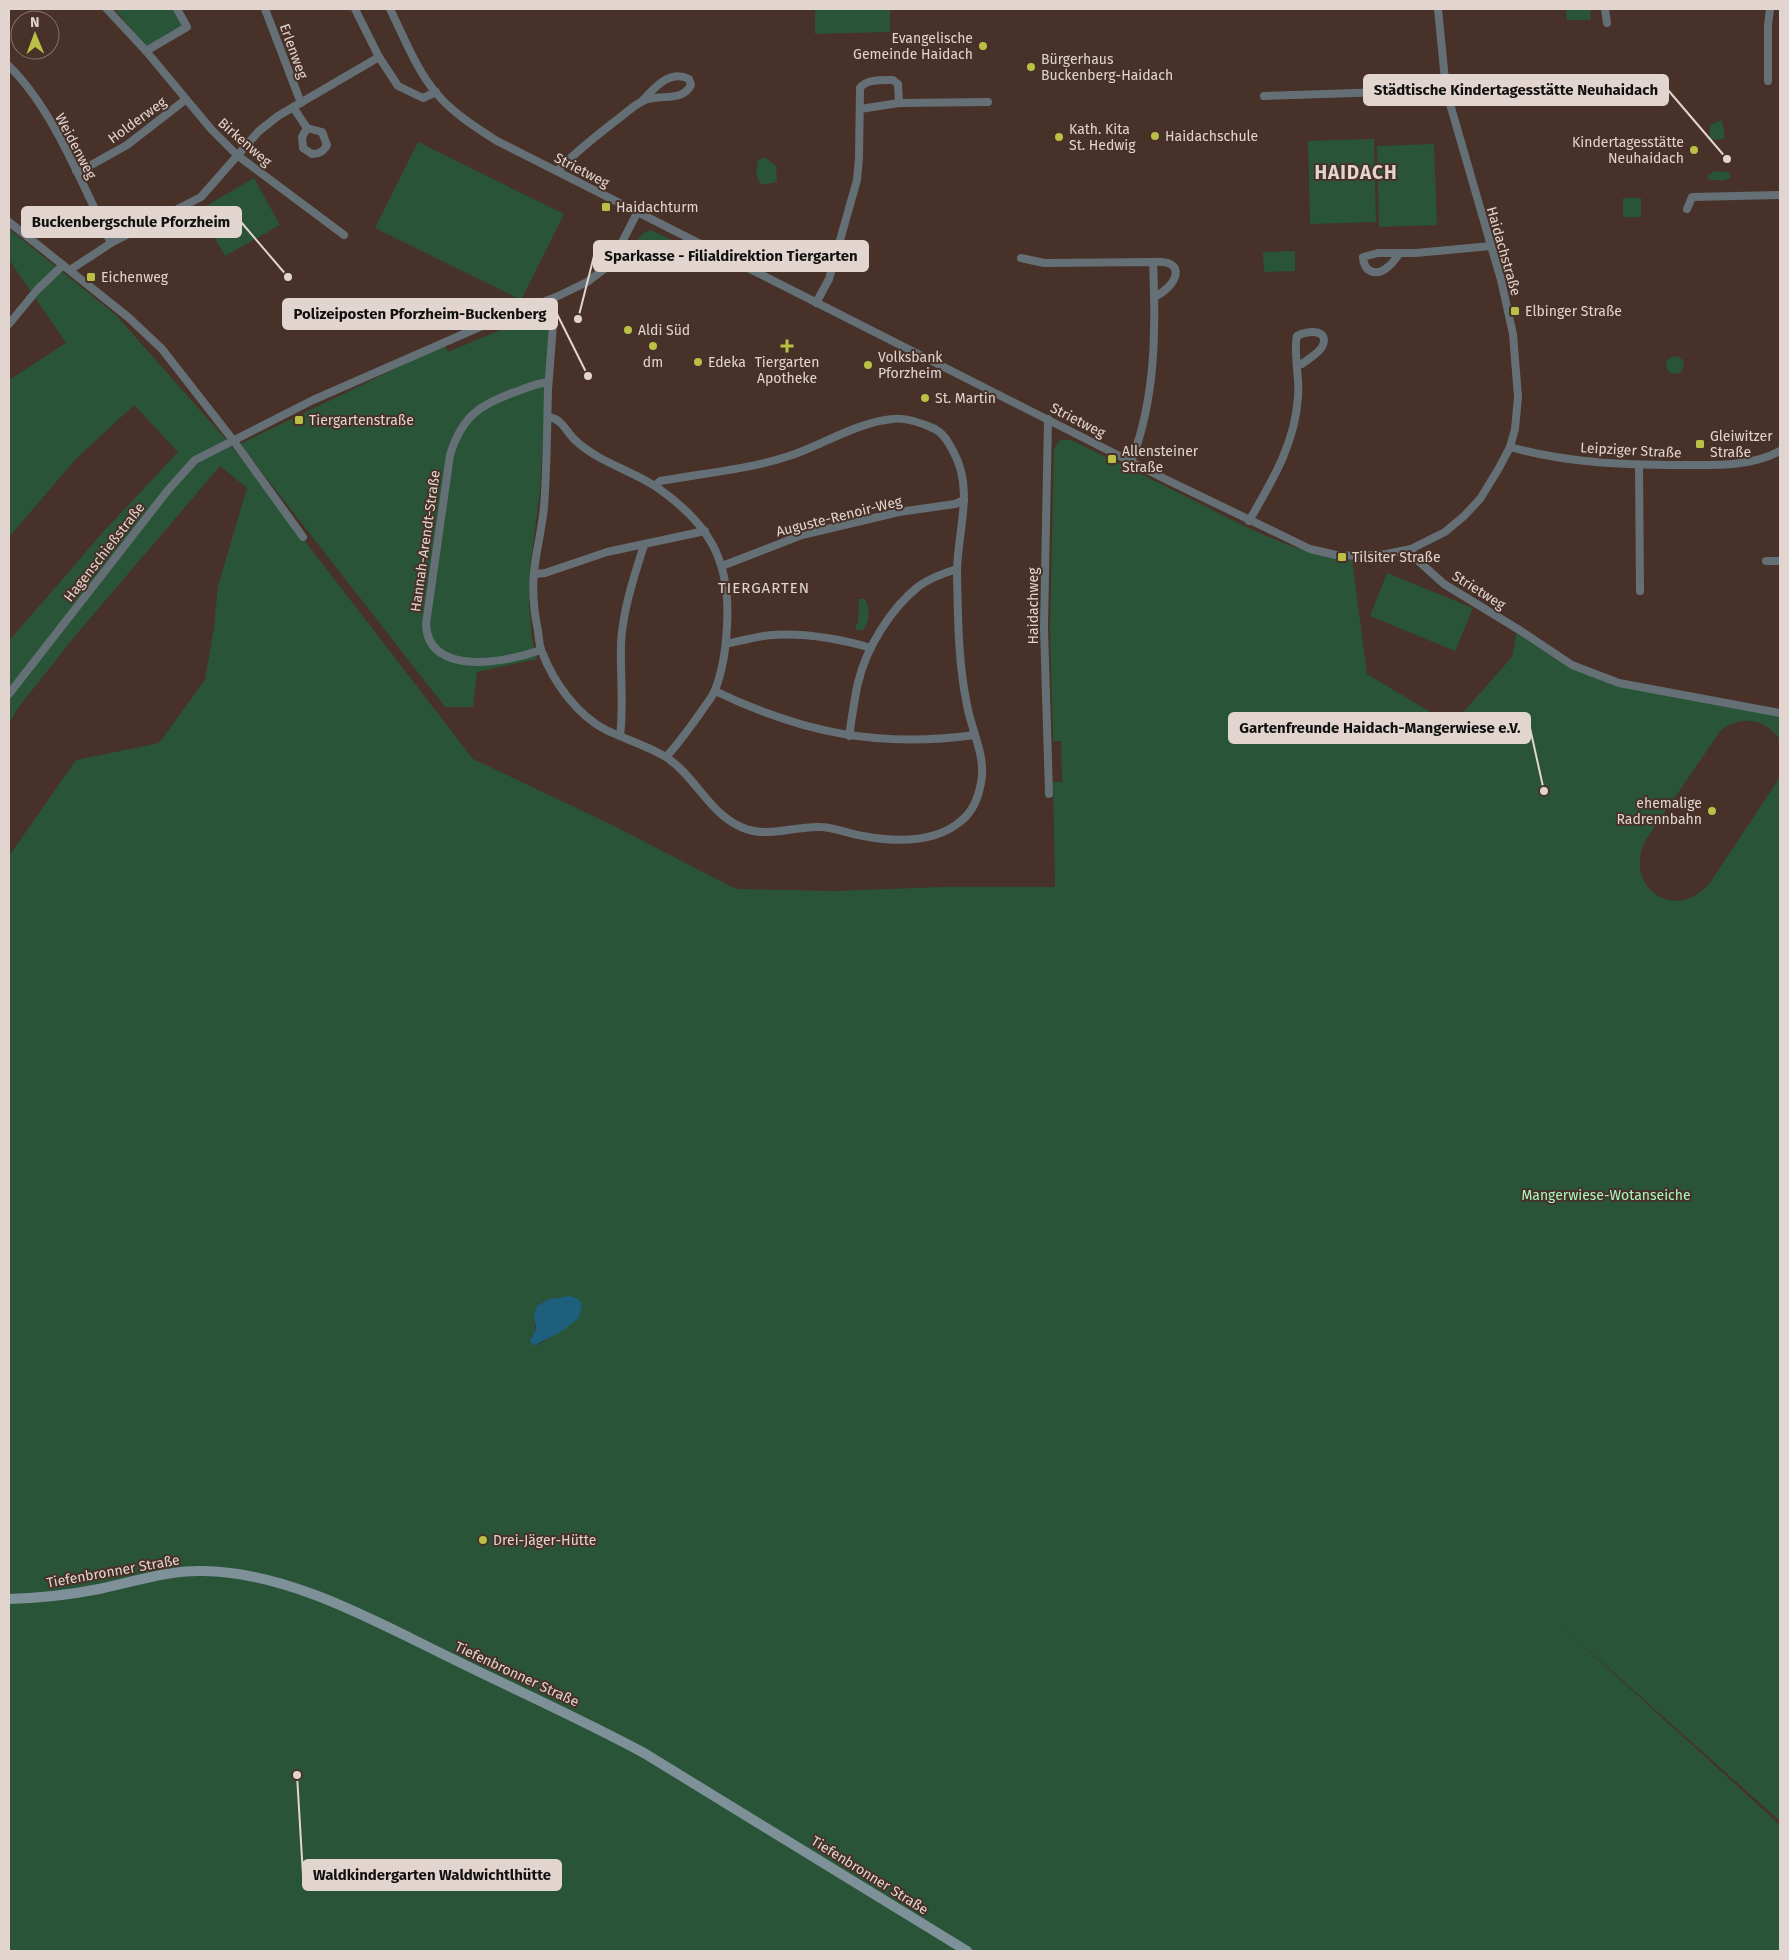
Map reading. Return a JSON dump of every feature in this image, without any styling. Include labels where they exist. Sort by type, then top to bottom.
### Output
[{"type":"street","name":"Birkenweg","points":[[107,9],[146,51],[185,100],[237,155],[344,235]]},
{"type":"street","points":[[146,51],[188,27],[176,9]]},
{"type":"street","name":"Erlenweg","points":[[265,9],[301,103]]},
{"type":"street","points":[[355,9],[379,57],[398,86],[423,98],[436,92]]},
{"type":"street","name":"Strietweg","points":[[390,9],[415,59],[436,92],[457,113],[479,130],[519,153],[637,213],[1249,521],[1310,549],[1336,555],[1386,554],[1411,549],[1415,558],[1444,584],[1572,665],[1619,683],[1780,713]]},
{"type":"street","name":"Haidachstraße","points":[[1411,549],[1444,532],[1464,516],[1480,499],[1510,447],[1515,429],[1518,397],[1513,334],[1501,280],[1446,90],[1438,9]]},
{"type":"street","points":[[1605,9],[1607,22]]},
{"type":"street","points":[[1768,81],[1768,25],[1770,9]]},
{"type":"street","points":[[9,324],[37,290],[66,268],[201,197],[259,131],[293,107],[379,57]]},
{"type":"street","name":"Weidenweg","points":[[9,66],[35,98],[55,130],[111,243]]},
{"type":"street","points":[[557,171],[588,142],[642,101],[663,81],[674,75],[682,75],[689,78],[691,85],[688,91],[681,96],[655,97],[642,101]]},
{"type":"street","points":[[816,303],[830,279],[856,180],[860,88],[862,85],[870,82],[896,81],[899,104]]},
{"type":"street","points":[[1264,96],[1446,90]]},
{"type":"street","name":"Holderweg","points":[[76,171],[128,145],[185,100]]},
{"type":"street","points":[[860,109],[899,104],[988,102]]},
{"type":"street","points":[[293,107],[307,128]]},
{"type":"street","points":[[1687,209],[1692,197],[1780,195]]},
{"type":"street","name":"Hagenschießstraße","points":[[9,694],[168,490],[195,460],[331,392],[482,326],[549,300],[587,282],[604,269],[616,254],[637,213]]},
{"type":"street","points":[[9,222],[128,317],[162,349],[233,440],[303,537]]},
{"type":"street","points":[[1400,253],[1491,246]]},
{"type":"street","points":[[1021,258],[1044,263],[1166,261],[1174,267],[1177,274],[1175,281],[1163,293],[1154,296]]},
{"type":"street","points":[[1131,462],[1140,440],[1151,389],[1154,296],[1153,262]]},
{"type":"street","points":[[549,300],[554,312],[548,382],[547,465],[544,513],[534,574],[534,604],[541,650],[556,680],[567,696],[586,716],[603,728],[666,757],[684,772],[712,806],[727,819],[744,828],[774,833],[812,827],[832,827],[860,836],[892,840],[934,836],[964,820],[972,810],[978,797],[982,777],[982,763],[967,705],[961,669],[957,569],[965,484],[961,466],[945,437],[933,428],[896,418],[874,422],[789,456],[742,468],[660,481],[655,486]]},
{"type":"street","points":[[1249,521],[1282,462],[1295,427],[1299,395],[1295,342],[1297,336],[1310,332],[1320,334],[1324,344],[1302,364],[1298,364]]},
{"type":"street","name":"Hannah-Arendt-Straße","points":[[541,650],[522,657],[500,660],[452,660],[438,653],[431,644],[426,632],[426,624],[450,455],[456,435],[468,419],[483,406],[508,394],[542,382],[548,382]]},
{"type":"street","points":[[548,417],[560,420],[576,442],[655,486],[683,507],[705,531],[722,566],[729,601],[726,644],[715,691],[689,730],[666,757]]},
{"type":"street","name":"Haidachweg","points":[[1048,419],[1044,628],[1049,794]]},
{"type":"street","name":"Leipziger Straße","points":[[1510,447],[1585,462],[1639,465],[1724,466],[1762,459],[1780,451]]},
{"type":"street","points":[[1639,465],[1640,591]]},
{"type":"street","name":"Auguste-Renoir-Weg","points":[[722,566],[802,535],[899,512],[955,504],[964,500]]},
{"type":"street","points":[[534,574],[545,573],[607,552],[705,531]]},
{"type":"street","points":[[620,736],[622,718],[620,684],[622,629],[629,593],[644,545]]},
{"type":"street","points":[[1766,561],[1780,561]]},
{"type":"street","points":[[849,736],[858,681],[872,648],[896,610],[919,586],[937,576],[957,569]]},
{"type":"street","points":[[726,644],[774,635],[848,642],[872,648]]},
{"type":"street","points":[[715,691],[779,718],[849,736],[900,741],[975,735]]},
{"type":"street","name":"Tiefenbronner Straße","points":[[9,1599],[65,1594],[171,1573],[201,1571],[248,1576],[305,1592],[394,1631],[644,1752],[967,1951]]},
{"type":"green space","points":[[115,9],[176,9],[187,26],[146,47]]},
{"type":"green space","points":[[815,9],[890,9],[890,32],[815,34]]},
{"type":"green space","points":[[1566,9],[1590,9],[1591,20],[1567,20]]},
{"type":"green space","points":[[1722,120],[1725,139],[1710,140],[1710,125]]},
{"type":"green space","points":[[1374,139],[1376,222],[1310,224],[1308,141]]},
{"type":"green space","points":[[418,142],[564,214],[521,300],[375,228]]},
{"type":"green space","points":[[1434,144],[1437,225],[1379,227],[1377,146]]},
{"type":"green space","points":[[764,157],[776,166],[777,182],[761,185],[756,175],[758,160]]},
{"type":"green space","points":[[1714,171],[1728,172],[1731,177],[1725,180],[1710,180],[1707,176]]},
{"type":"green space","points":[[254,178],[280,225],[225,256],[199,210]]},
{"type":"green space","points":[[1623,198],[1641,198],[1641,217],[1623,217]]},
{"type":"green space","name":"Mangerwiese-Wotanseiche","points":[[9,229],[116,315],[230,444],[473,759],[610,824],[736,889],[836,891],[941,887],[1055,887],[1053,782],[1062,782],[1061,741],[1053,741],[1050,628],[1054,449],[1060,440],[1071,440],[1272,538],[1311,552],[1352,560],[1367,674],[1452,725],[1512,657],[1517,630],[1606,680],[1780,714],[1780,740],[1767,727],[1753,721],[1737,722],[1721,730],[1645,841],[1640,858],[1641,873],[1647,886],[1656,895],[1668,900],[1682,900],[1696,895],[1709,884],[1780,777],[1780,1821],[1556,1621],[1780,1825],[1780,1951],[9,1951],[9,856],[76,760],[159,743],[205,680],[214,627],[218,586],[247,488],[220,466],[75,636],[18,708],[9,723],[9,641],[103,532],[178,452],[134,405],[75,460],[9,537],[9,380],[66,343],[9,262]],"holes":[[[565,1297],[559,1333],[535,1346],[531,1338],[535,1329],[534,1314],[537,1306],[552,1298]]]},
{"type":"green space","points":[[651,230],[684,246],[684,253],[653,252],[623,258],[643,233]]},
{"type":"green space","points":[[1295,251],[1295,271],[1264,272],[1263,252]]},
{"type":"green space","points":[[536,309],[546,315],[549,326],[540,490],[530,568],[529,605],[532,638],[537,659],[477,672],[473,707],[445,707],[240,444],[444,345],[448,352],[515,324],[513,318]]},
{"type":"green space","points":[[1675,356],[1681,359],[1684,365],[1681,371],[1675,374],[1669,371],[1666,365],[1669,359]]},
{"type":"green space","points":[[1387,573],[1473,608],[1455,651],[1370,616]]},
{"type":"green space","points":[[859,599],[865,599],[867,602],[868,620],[863,630],[856,630]]},
{"type":"water","points":[[570,1296],[578,1299],[582,1304],[579,1318],[559,1333],[533,1346],[530,1341],[536,1328],[534,1314],[537,1306],[549,1299]]},
{"type":"place","name":"Evangelische Gemeinde Haidach","points":[[983,46]]},
{"type":"place","name":"Bürgerhaus Buckenberg-Haidach","points":[[1031,67]]},
{"type":"place","name":"Haidachschule","points":[[1155,136]]},
{"type":"place","name":"Kath. Kita St. Hedwig","points":[[1059,137]]},
{"type":"place","name":"Kindertagesstätte Neuhaidach","points":[[1694,150]]},
{"type":"place","name":"Städtische Kindertagesstätte Neuhaidach","points":[[1727,159]]},
{"type":"place","name":"Haidachturm","points":[[606,207]]},
{"type":"place","name":"Eichenweg","points":[[91,277]]},
{"type":"place","name":"Buckenbergschule Pforzheim","points":[[288,277]]},
{"type":"place","name":"Elbinger Straße","points":[[1515,311]]},
{"type":"place","name":"Sparkasse - Filialdirektion Tiergarten","points":[[578,319]]},
{"type":"place","name":"Aldi Süd","points":[[628,330]]},
{"type":"place","name":"dm","points":[[653,346]]},
{"type":"place","name":"Tiergarten Apotheke","points":[[787,346]]},
{"type":"place","name":"Edeka","points":[[698,362]]},
{"type":"place","name":"Volksbank Pforzheim","points":[[868,365]]},
{"type":"place","name":"Polizeiposten Pforzheim-Buckenberg","points":[[588,376]]},
{"type":"place","name":"St. Martin","points":[[925,398]]},
{"type":"place","name":"Tiergartenstraße","points":[[299,420]]},
{"type":"place","name":"Gleiwitzer Straße","points":[[1700,444]]},
{"type":"place","name":"Allensteiner Straße","points":[[1112,459]]},
{"type":"place","name":"Tilsiter Straße","points":[[1342,557]]},
{"type":"place","name":"Gartenfreunde Haidach-Mangerwiese e.V.","points":[[1544,791]]},
{"type":"place","name":"ehemalige Radrennbahn","points":[[1712,811]]},
{"type":"place","name":"Drei-Jäger-Hütte","points":[[483,1540]]},
{"type":"place","name":"Waldkindergarten Waldwichtlhütte","points":[[297,1775]]},
{"type":"district","name":"HAIDACH","points":[[1356,172]]},
{"type":"district","name":"TIERGARTEN","points":[[764,588]]}]
